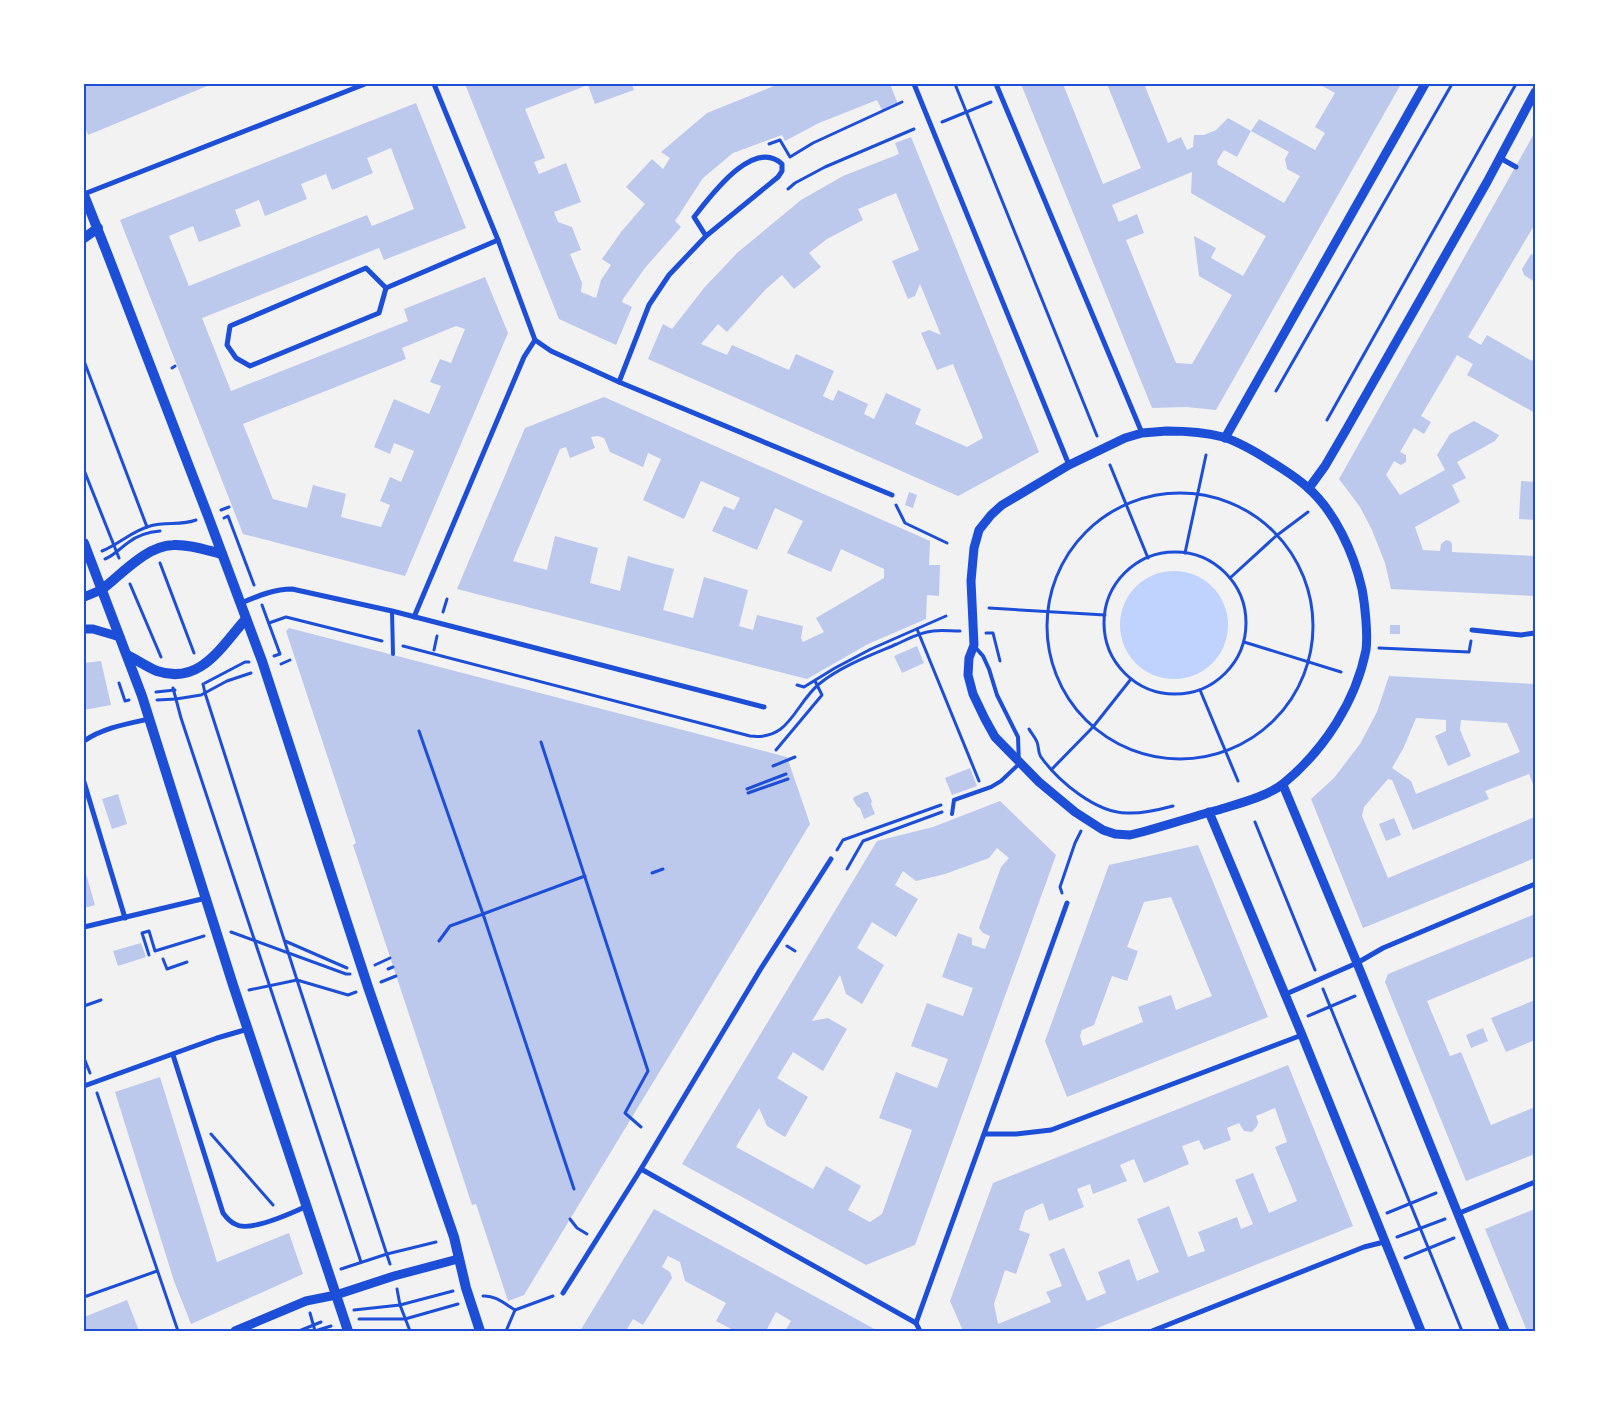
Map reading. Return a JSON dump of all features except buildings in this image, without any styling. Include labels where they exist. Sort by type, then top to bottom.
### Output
[{"type":"main road","points":[[84,195],[241,603],[368,987],[454,1237],[458,1259],[480,1331]]},
{"type":"main road","points":[[84,238],[98,228]]},
{"type":"main road","points":[[84,543],[149,719],[236,993],[348,1331]]},
{"type":"main road","points":[[102,590],[124,570],[155,549],[172,545],[195,547],[222,554]]},
{"type":"main road","points":[[126,655],[156,670],[168,673],[190,672],[199,668],[219,653],[246,619]]},
{"type":"street","points":[[84,195],[365,84]]},
{"type":"street","points":[[434,84],[498,240],[535,340],[551,351],[619,382],[892,495]]},
{"type":"street","points":[[914,84],[1069,465]]},
{"type":"street","points":[[996,84],[1142,433]]},
{"type":"street","points":[[1225,438],[1425,84]]},
{"type":"street","points":[[1309,488],[1325,466],[1500,158],[1535,92]]},
{"type":"street","points":[[619,382],[649,305],[669,275],[706,236],[778,177],[782,171],[782,164],[776,159],[762,157],[741,166],[720,184],[694,217],[706,236]]},
{"type":"street","points":[[1500,158],[1516,167]]},
{"type":"street","points":[[386,288],[498,240]]},
{"type":"street","points":[[366,268],[386,288],[379,313],[250,366],[236,358],[227,344],[230,326],[366,268]]},
{"type":"street","points":[[414,617],[524,357],[535,340]]},
{"type":"street","points":[[1196,431],[1225,438],[1260,454],[1309,488],[1344,537],[1358,570],[1364,604],[1366,648],[1353,690],[1330,733],[1303,766],[1283,785],[1246,801],[1130,835],[1115,834],[1103,830],[1087,820],[1057,798],[1019,764],[995,736],[985,719],[968,675],[969,658],[974,645],[971,581],[974,548],[979,530],[1002,504],[1069,465],[1125,438],[1142,433],[1196,431]]},
{"type":"street","points":[[241,603],[269,592],[281,589],[292,590],[392,611],[764,707]]},
{"type":"street","points":[[84,597],[102,590]]},
{"type":"street","points":[[84,629],[93,629],[120,637]]},
{"type":"street","points":[[1472,630],[1522,635],[1535,633]]},
{"type":"street","points":[[84,741],[101,731],[149,719]]},
{"type":"street","points":[[84,782],[125,918]]},
{"type":"street","points":[[1283,785],[1357,963],[1505,1331]]},
{"type":"street","points":[[1209,812],[1286,994],[1421,1331]]},
{"type":"street","points":[[563,1293],[641,1169],[760,970],[831,859]]},
{"type":"street","points":[[1286,994],[1357,963],[1384,948],[1535,884]]},
{"type":"street","points":[[84,927],[207,898]]},
{"type":"street","points":[[916,1323],[1067,903]]},
{"type":"street","points":[[84,1086],[217,1038],[248,1029]]},
{"type":"street","points":[[985,1134],[1016,1134],[1051,1130],[1302,1034]]},
{"type":"street","points":[[173,1055],[223,1214],[236,1225],[249,1226],[286,1215],[306,1206]]},
{"type":"street","points":[[641,1169],[916,1323],[920,1331]]},
{"type":"street","points":[[1457,1214],[1535,1182]]},
{"type":"street","points":[[1152,1331],[1355,1250],[1384,1242]]},
{"type":"street","points":[[235,1331],[306,1300],[336,1295],[394,1276],[458,1259]]},
{"type":"lane","points":[[392,611],[393,654]]},
{"type":"lane","points":[[952,814],[954,800],[983,790],[1001,781],[1019,764],[1018,737],[997,695],[983,656],[974,645]]},
{"type":"path","points":[[955,84],[1098,436]]},
{"type":"path","points":[[1276,391],[1452,84]]},
{"type":"path","points":[[1327,420],[1516,84]]},
{"type":"path","points":[[941,122],[992,102]]},
{"type":"path","points":[[788,189],[795,183],[825,167],[914,129]]},
{"type":"path","points":[[84,361],[147,527]]},
{"type":"path","points":[[1186,553],[1206,455]]},
{"type":"path","points":[[1110,465],[1148,558]]},
{"type":"path","points":[[84,470],[168,673],[361,1262]]},
{"type":"path","points":[[1174,492],[1198,494],[1229,502],[1257,517],[1296,560],[1306,583],[1312,609],[1313,635],[1308,661],[1296,691],[1278,716],[1253,737],[1224,751],[1190,759],[1156,757],[1122,746],[1093,727],[1071,703],[1056,675],[1048,644],[1047,612],[1053,585],[1064,559],[1080,536],[1101,518],[1125,504],[1149,496],[1174,492]]},
{"type":"path","points":[[892,495],[905,523],[947,543]]},
{"type":"path","points":[[221,510],[229,507]]},
{"type":"path","points":[[1230,578],[1276,536],[1308,512]]},
{"type":"path","points":[[97,553],[147,527],[161,523],[182,524],[199,519]]},
{"type":"path","points":[[100,561],[117,553],[130,540],[149,532]]},
{"type":"path","points":[[1166,553],[1186,553],[1202,558],[1217,566],[1230,578],[1242,597],[1246,619],[1244,642],[1235,662],[1220,679],[1200,690],[1176,695],[1152,691],[1132,679],[1115,662],[1106,639],[1105,615],[1109,597],[1119,580],[1132,567],[1148,558],[1166,553]]},
{"type":"path","points":[[159,562],[194,653]]},
{"type":"path","points":[[443,613],[447,599]]},
{"type":"path","points":[[989,608],[1105,615]]},
{"type":"path","points":[[797,685],[804,687],[871,649],[946,616]]},
{"type":"path","points":[[269,623],[286,617],[761,738],[771,735],[786,724],[817,685],[834,674],[920,634],[932,631],[972,632]]},
{"type":"path","points":[[918,629],[983,790]]},
{"type":"path","points":[[1366,648],[1469,652],[1472,630]]},
{"type":"path","points":[[993,634],[1000,662]]},
{"type":"path","points":[[434,650],[437,636]]},
{"type":"path","points":[[1244,642],[1340,672]]},
{"type":"path","points":[[281,664],[290,660]]},
{"type":"path","points":[[152,701],[176,699],[205,693],[227,681],[251,672]]},
{"type":"path","points":[[1052,769],[1093,727],[1132,679]]},
{"type":"path","points":[[776,750],[822,695],[815,681]]},
{"type":"path","points":[[204,684],[205,693],[296,980],[387,1254],[400,1305],[410,1331]]},
{"type":"path","points":[[1200,690],[1238,781]]},
{"type":"path","points":[[1028,727],[1037,742],[1040,755],[1052,769],[1081,796],[1099,807],[1125,814],[1150,812],[1177,806]]},
{"type":"path","points":[[419,731],[574,1189]]},
{"type":"path","points":[[541,742],[648,1071],[625,1113],[641,1127]]},
{"type":"path","points":[[773,766],[795,757]]},
{"type":"path","points":[[747,789],[786,774]]},
{"type":"path","points":[[748,794],[788,779]]},
{"type":"path","points":[[831,859],[843,840],[954,800]]},
{"type":"path","points":[[847,869],[863,841],[953,808]]},
{"type":"path","points":[[1067,903],[1060,887],[1075,843],[1087,820]]},
{"type":"path","points":[[1255,822],[1462,1331]]},
{"type":"path","points":[[652,873],[663,869]]},
{"type":"path","points":[[439,941],[450,926],[585,876]]},
{"type":"path","points":[[225,929],[346,974],[357,972],[285,941]]},
{"type":"path","points":[[149,955],[142,933],[149,931],[155,951],[208,935]]},
{"type":"path","points":[[374,965],[390,958]]},
{"type":"path","points":[[163,959],[167,969],[187,962]]},
{"type":"path","points":[[388,969],[393,967]]},
{"type":"path","points":[[391,978],[396,976]]},
{"type":"path","points":[[236,993],[296,980],[348,995]]},
{"type":"path","points":[[1296,1021],[1368,991]]},
{"type":"path","points":[[84,1006],[101,1000]]},
{"type":"path","points":[[84,1058],[94,1082],[178,1331]]},
{"type":"path","points":[[210,1132],[273,1205]]},
{"type":"path","points":[[1382,1216],[1442,1191]]},
{"type":"path","points":[[1384,1242],[1457,1214]]},
{"type":"path","points":[[570,1219],[577,1228],[596,1240]]},
{"type":"path","points":[[1393,1263],[1464,1233]]},
{"type":"path","points":[[340,1269],[387,1254],[436,1242]]},
{"type":"path","points":[[84,1298],[157,1271]]},
{"type":"path","points":[[354,1310],[400,1305],[454,1291]]},
{"type":"path","points":[[506,1331],[515,1310]]},
{"type":"path","points":[[353,1319],[405,1319]]},
{"type":"path","points":[[299,1331],[322,1322]]},
{"type":"path","points":[[315,1331],[324,1328]]},
{"type":"water","points":[[1174,571],[1195,575],[1212,587],[1224,604],[1228,625],[1224,646],[1212,663],[1195,675],[1174,679],[1153,675],[1136,663],[1124,646],[1120,625],[1124,604],[1136,587],[1153,575]]}]
